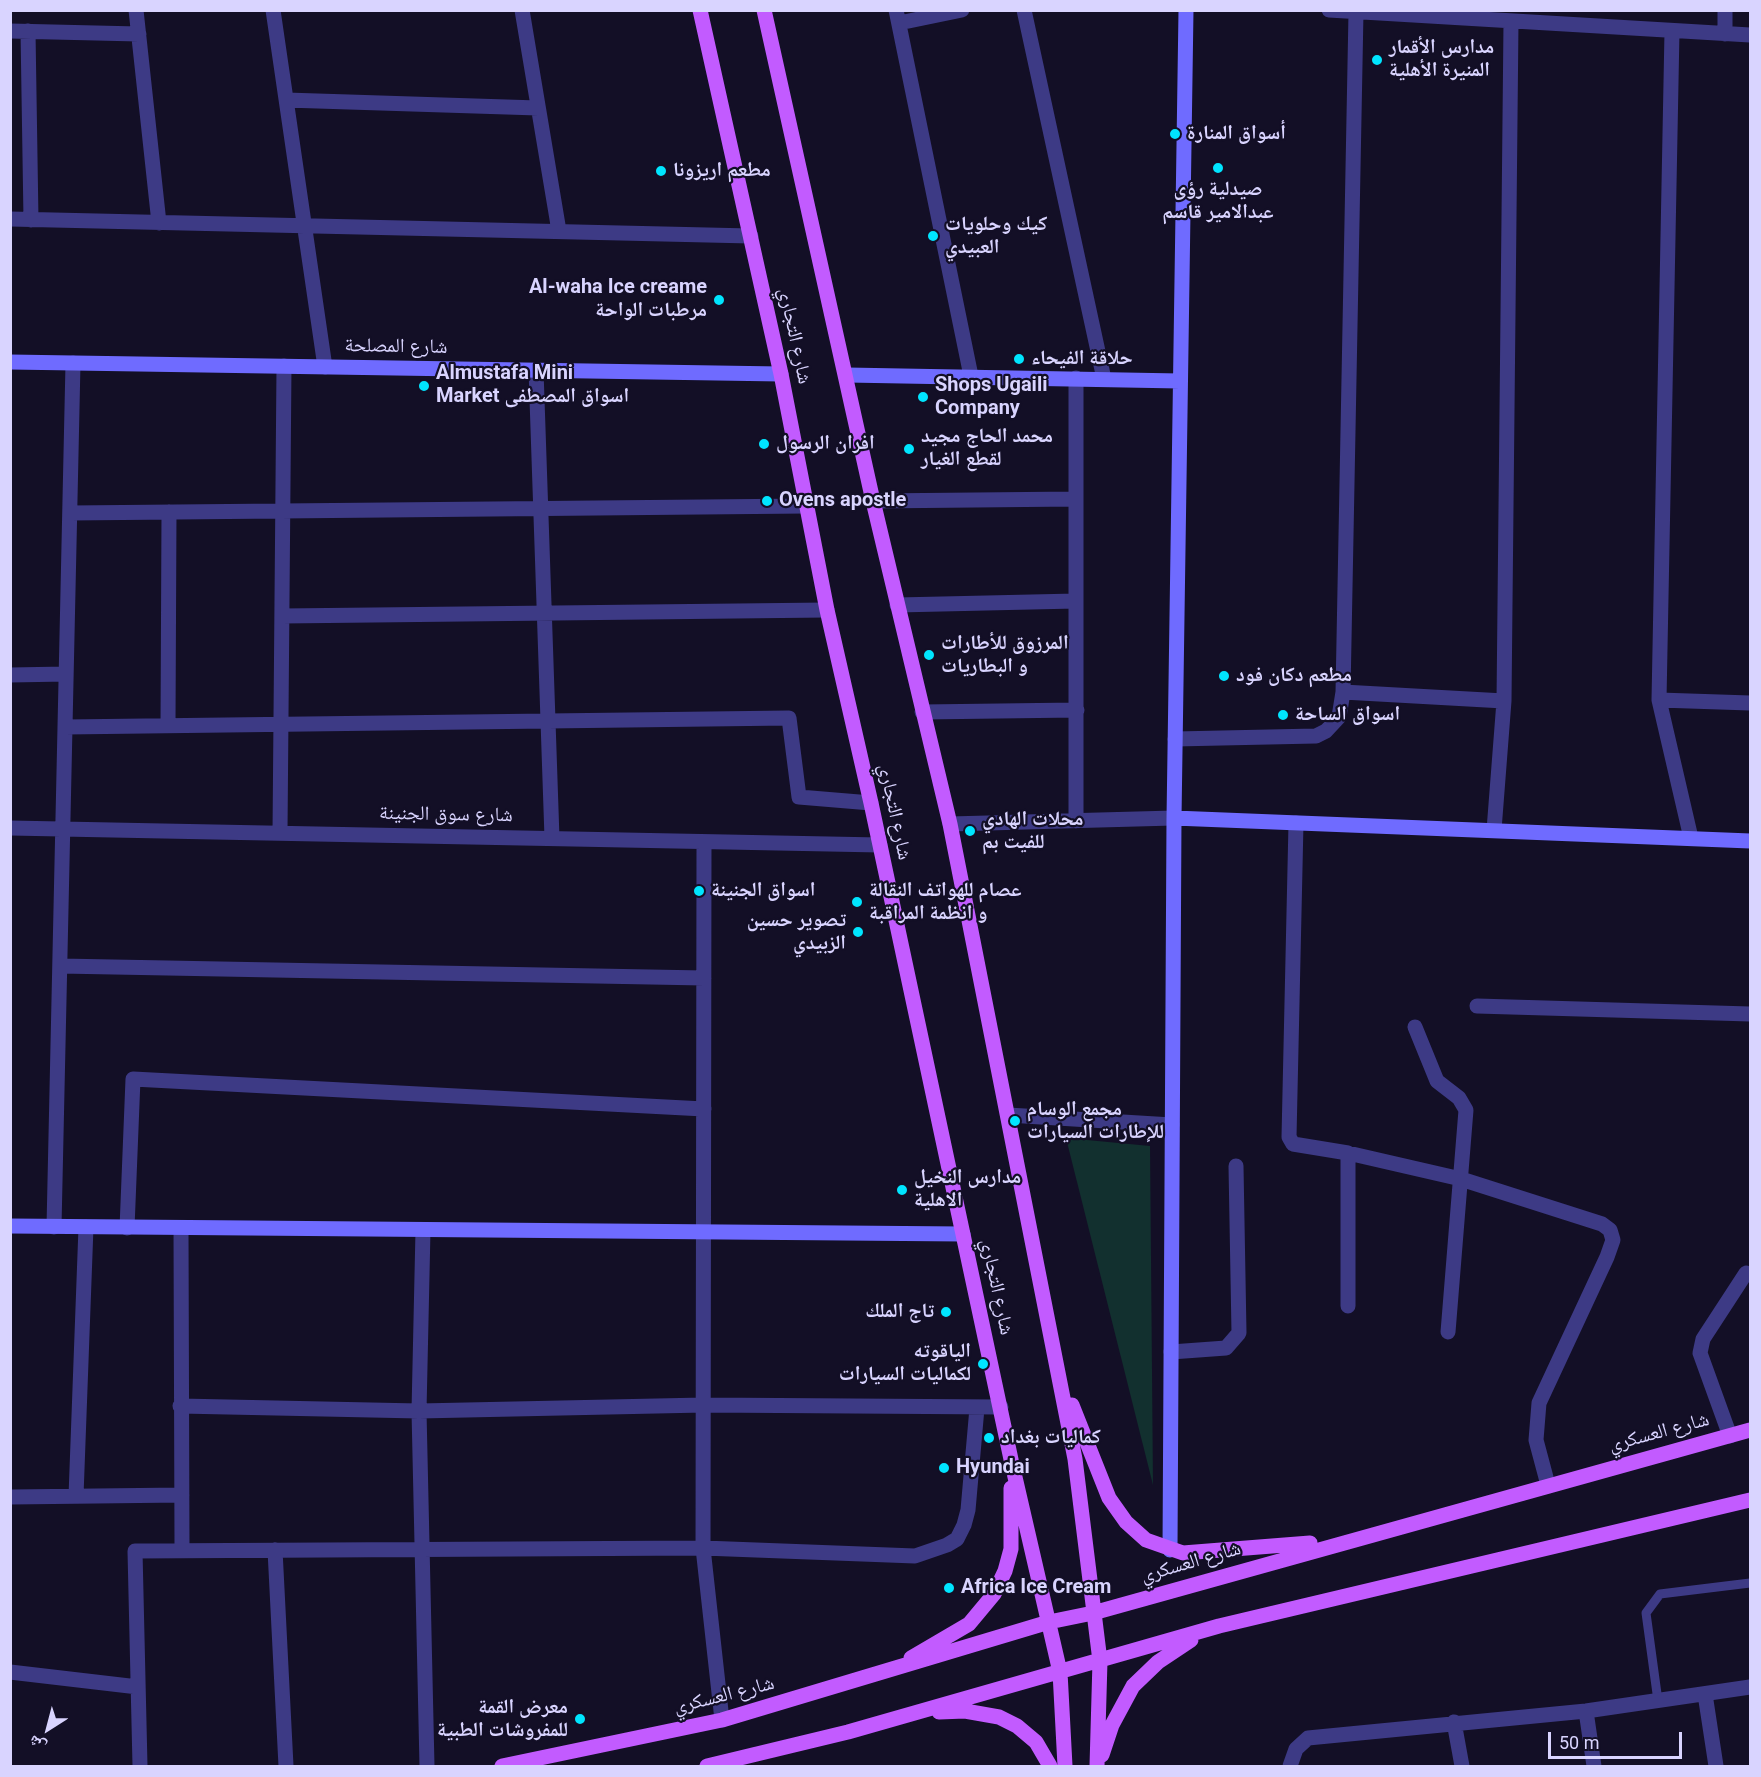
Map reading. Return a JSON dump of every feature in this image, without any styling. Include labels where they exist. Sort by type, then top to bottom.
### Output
[{"type":"main road","name":"شارع التجاري","points":[[700,10],[781,374],[827,610],[871,803],[1011,1458],[1060,1672],[1065,1767]]},
{"type":"main road","points":[[764,10],[847,375],[873,501],[950,824],[1075,1459],[1100,1661],[1098,1767]]},
{"type":"main road","points":[[1056,1364],[1109,1498],[1136,1532],[1146,1540],[1183,1553],[1349,1540]]},
{"type":"main road","name":"شارع العسكري","points":[[502,1767],[722,1720],[882,1674],[1049,1622],[1093,1613],[1750,1430]]},
{"type":"main road","points":[[882,1674],[969,1624],[994,1594],[1005,1571],[1011,1549],[1011,1458]]},
{"type":"main road","points":[[848,1732],[1219,1626],[1750,1500]]},
{"type":"main road","points":[[1098,1767],[1112,1725],[1133,1686],[1180,1646],[1219,1626]]},
{"type":"main road","points":[[707,1767],[933,1712],[965,1711],[999,1717],[1017,1726],[1036,1742],[1050,1767]]},
{"type":"street","points":[[136,10],[159,223]]},
{"type":"street","points":[[273,10],[325,367]]},
{"type":"street","points":[[522,10],[559,231]]},
{"type":"street","points":[[962,10],[898,17],[971,376]]},
{"type":"street","points":[[1024,10],[1104,379]]},
{"type":"street","points":[[1170,1550],[1174,818],[1186,10]]},
{"type":"street","points":[[1329,10],[1399,12],[1511,22],[1568,17],[1672,31],[1750,35]]},
{"type":"street","points":[[1725,10],[1725,34]]},
{"type":"street","points":[[1175,739],[1316,736],[1326,731],[1339,717],[1343,692],[1356,12]]},
{"type":"street","points":[[1494,831],[1504,701],[1511,22]]},
{"type":"street","points":[[10,31],[139,34]]},
{"type":"street","points":[[28,31],[31,220]]},
{"type":"street","points":[[1672,31],[1659,700],[1691,838]]},
{"type":"street","points":[[286,100],[538,108]]},
{"type":"street","points":[[10,219],[751,236]]},
{"type":"street","name":"شارع المصلحة","points":[[10,362],[781,374]]},
{"type":"street","points":[[54,1227],[73,363]]},
{"type":"street","points":[[280,833],[285,366]]},
{"type":"street","points":[[536,370],[552,838]]},
{"type":"street","points":[[847,375],[1180,381]]},
{"type":"street","points":[[1076,378],[1076,821]]},
{"type":"street","points":[[873,501],[1076,500]]},
{"type":"street","points":[[70,513],[807,506]]},
{"type":"street","points":[[168,725],[169,512]]},
{"type":"street","points":[[897,605],[1076,601]]},
{"type":"street","points":[[282,616],[827,610]]},
{"type":"street","points":[[10,675],[66,674]]},
{"type":"street","points":[[1343,692],[1504,701]]},
{"type":"street","points":[[1659,700],[1750,703]]},
{"type":"street","points":[[922,712],[1077,710]]},
{"type":"street","points":[[65,727],[789,718],[799,797],[871,803]]},
{"type":"street","points":[[950,824],[1174,818],[1750,841]]},
{"type":"street","points":[[1296,823],[1289,1137],[1293,1144],[1300,1147],[1348,1153],[1461,1179],[1602,1224],[1610,1230],[1614,1240],[1539,1403],[1536,1440],[1548,1485]]},
{"type":"street","name":"شارع سوق الجنينة","points":[[10,828],[880,845]]},
{"type":"street","points":[[705,842],[703,1548],[722,1720]]},
{"type":"street","points":[[60,966],[704,978]]},
{"type":"street","points":[[1477,1006],[1750,1014]]},
{"type":"street","points":[[1416,1027],[1437,1081],[1459,1098],[1466,1110],[1448,1332]]},
{"type":"street","points":[[127,1228],[133,1079],[704,1109]]},
{"type":"street","points":[[1008,1115],[1172,1125]]},
{"type":"street","points":[[1348,1153],[1348,1306]]},
{"type":"street","points":[[1171,1352],[1226,1348],[1239,1334],[1236,1166]]},
{"type":"street","points":[[10,1227],[963,1234]]},
{"type":"street","points":[[76,1496],[86,1227]]},
{"type":"street","points":[[180,1228],[182,1550]]},
{"type":"street","points":[[423,1230],[419,1411],[427,1767]]},
{"type":"street","points":[[1730,1436],[1700,1353],[1703,1339],[1746,1274]]},
{"type":"street","points":[[180,1406],[419,1411],[704,1405],[1001,1407]]},
{"type":"street","points":[[140,1767],[135,1551],[703,1548],[892,1557],[915,1556],[947,1545],[957,1539],[969,1510],[977,1408]]},
{"type":"street","points":[[10,1497],[182,1495]]},
{"type":"street","points":[[275,1550],[286,1767]]},
{"type":"street","points":[[10,1672],[138,1687]]},
{"type":"street","points":[[1290,1767],[1296,1749],[1308,1738],[1454,1722],[1586,1711],[1750,1687]]},
{"type":"street","points":[[1705,1694],[1716,1767]]},
{"type":"street","points":[[1586,1711],[1593,1767]]},
{"type":"street","points":[[1454,1722],[1462,1767]]},
{"type":"lane","points":[[1658,1701],[1646,1612],[1660,1594],[1750,1582]]},
{"type":"green space","points":[[1066,1138],[1150,1146],[1153,1485]]},
{"type":"place","name":"مدارس الأقمار المنيرة الأهلية","points":[[1377,60]]},
{"type":"place","name":"أسواق المنارة","points":[[1175,134]]},
{"type":"place","name":"صيدلية رؤى عبدالامير قاسم","points":[[1218,168]]},
{"type":"place","name":"مطعم اريزونا","points":[[661,171]]},
{"type":"place","name":"كيك وحلويات العبيدي","points":[[933,236]]},
{"type":"place","name":"Al-waha Ice creame مرطبات الواحة","points":[[719,300]]},
{"type":"place","name":"حلاقة الفيحاء","points":[[1019,359]]},
{"type":"place","name":"Almustafa Mini Market اسواق المصطفى","points":[[424,386]]},
{"type":"place","name":"Shops Ugaili Company","points":[[923,397]]},
{"type":"place","name":"افران الرسول","points":[[764,444]]},
{"type":"place","name":"محمد الحاج مجيد لقطع الغيار","points":[[909,449]]},
{"type":"place","name":"Ovens apostle","points":[[767,501]]},
{"type":"place","name":"المرزوق للأطارات و البطاريات","points":[[929,655]]},
{"type":"place","name":"مطعم دكان فود","points":[[1224,676]]},
{"type":"place","name":"اسواق الساحة","points":[[1283,715]]},
{"type":"place","name":"محلات الهادي للفيت بم","points":[[970,831]]},
{"type":"place","name":"اسواق الجنينة","points":[[699,891]]},
{"type":"place","name":"عصام للهواتف النقالة و انظمة المراقبة","points":[[857,902]]},
{"type":"place","name":"تصوير حسين الزبيدي","points":[[858,932]]},
{"type":"place","name":"مجمع الوسام للإطارات السيارات","points":[[1015,1121]]},
{"type":"place","name":"مدارس النخيل الاهلية","points":[[902,1190]]},
{"type":"place","name":"تاج الملك","points":[[946,1312]]},
{"type":"place","name":"الياقوته لكماليات السيارات","points":[[983,1364]]},
{"type":"place","name":"كماليات بغداد","points":[[989,1438]]},
{"type":"place","name":"Hyundai","points":[[944,1468]]},
{"type":"place","name":"Africa Ice Cream","points":[[949,1588]]},
{"type":"place","name":"معرض القمة للمفروشات الطبية","points":[[580,1719]]}]
